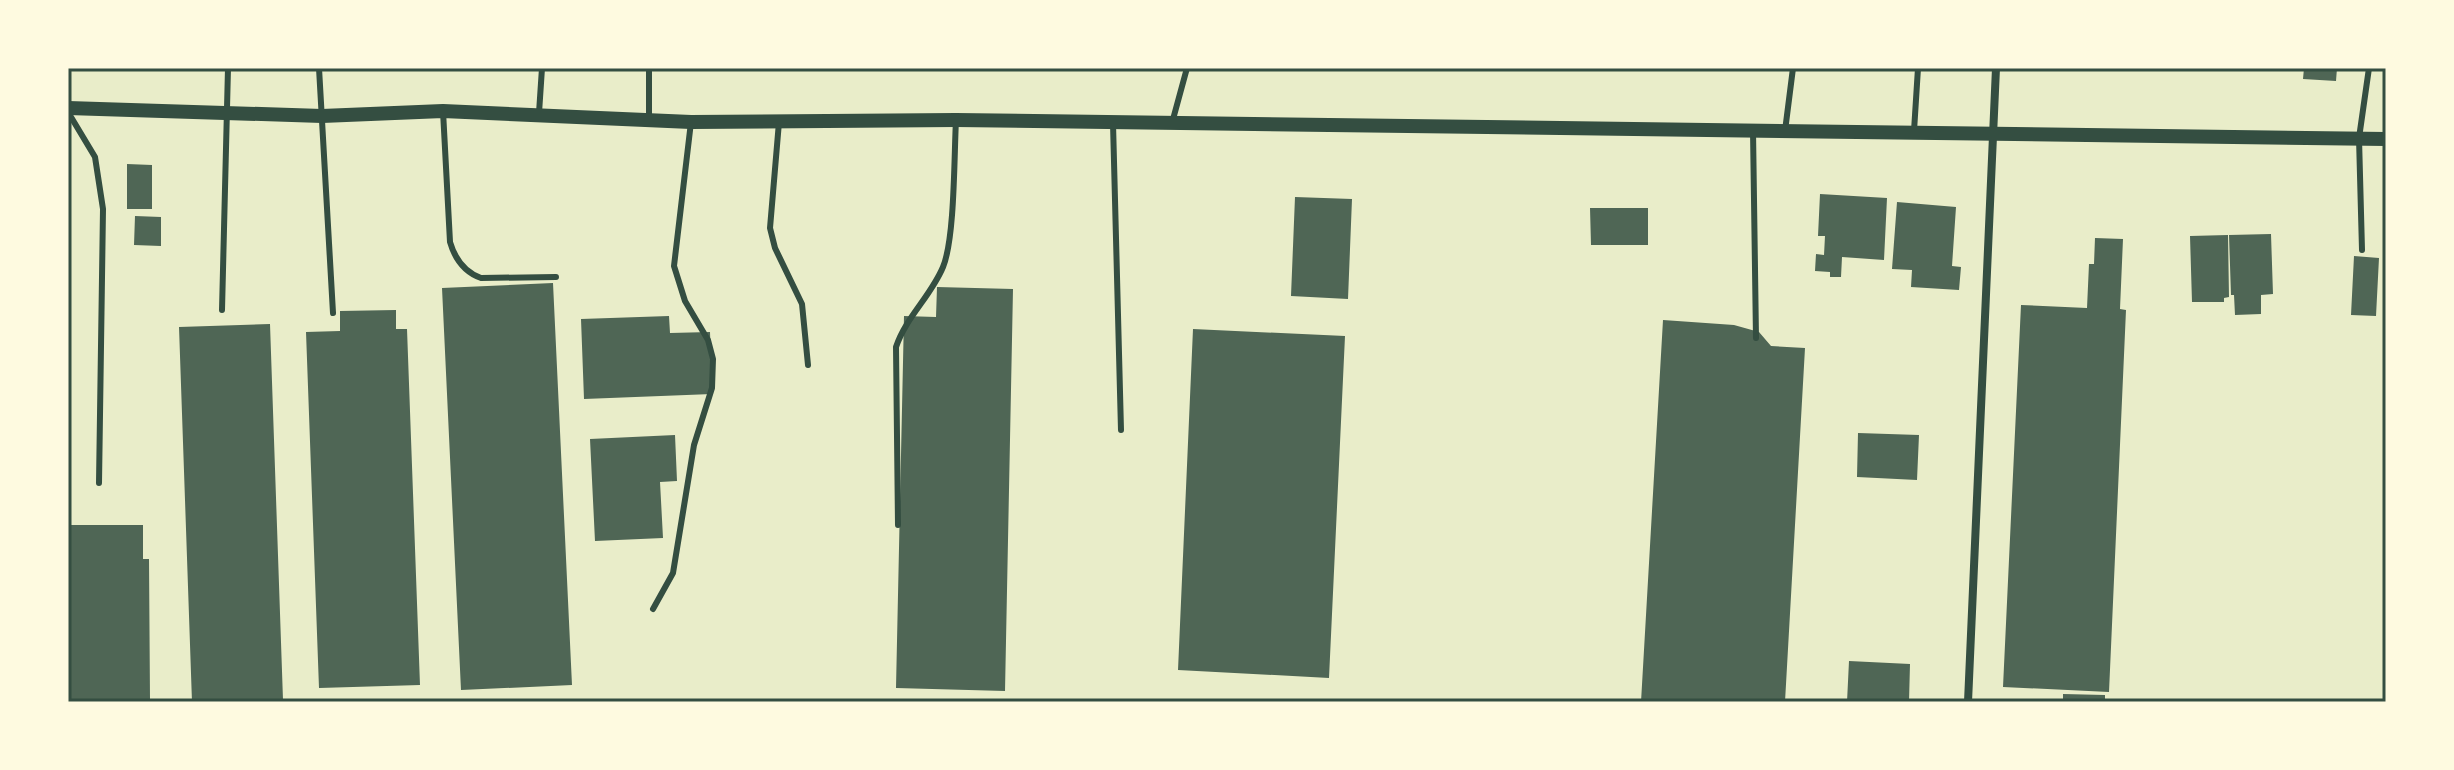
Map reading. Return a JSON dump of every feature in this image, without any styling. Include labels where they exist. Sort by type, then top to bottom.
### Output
[{"type":"street","points":[[1968,702],[1996,68]]},
{"type":"street","points":[[68,110],[322,116],[443,111],[691,122],[956,120],[2386,139]]},
{"type":"lane","points":[[222,310],[228,68]]},
{"type":"lane","points":[[319,68],[333,313]]},
{"type":"lane","points":[[539,117],[542,68]]},
{"type":"lane","points":[[649,68],[649,121]]},
{"type":"lane","points":[[1172,123],[1187,68]]},
{"type":"lane","points":[[1785,131],[1793,68]]},
{"type":"lane","points":[[1914,131],[1918,68]]},
{"type":"lane","points":[[2362,250],[2359,138],[2369,68]]},
{"type":"lane","points":[[68,110],[95,157],[103,209],[99,483]]},
{"type":"lane","points":[[443,111],[450,242],[454,256],[471,275],[481,278],[556,277]]},
{"type":"lane","points":[[898,525],[896,347],[905,325],[931,289],[946,258],[956,120]]},
{"type":"lane","points":[[653,609],[673,573],[694,445],[712,388],[713,359],[708,340],[685,301],[674,266],[691,122]]},
{"type":"lane","points":[[779,122],[770,228],[775,248],[802,304],[808,365]]},
{"type":"lane","points":[[1113,123],[1121,430]]},
{"type":"lane","points":[[1753,130],[1756,338]]},
{"type":"building","points":[[2304,68],[2337,68],[2336,81],[2303,79]]},
{"type":"building","points":[[127,164],[152,165],[152,209],[127,209]]},
{"type":"building","points":[[1820,194],[1887,198],[1884,260],[1842,257],[1841,277],[1830,277],[1830,272],[1815,271],[1816,254],[1824,255],[1825,236],[1818,236]]},
{"type":"building","points":[[1295,197],[1352,199],[1348,299],[1291,296]]},
{"type":"building","points":[[1897,202],[1956,207],[1952,266],[1961,267],[1959,290],[1911,287],[1912,270],[1892,269]]},
{"type":"building","points":[[1590,208],[1648,208],[1648,245],[1591,245]]},
{"type":"building","points":[[135,216],[161,217],[161,246],[134,245]]},
{"type":"building","points":[[2271,234],[2273,294],[2261,295],[2261,314],[2235,315],[2234,295],[2231,295],[2229,235]]},
{"type":"building","points":[[2228,235],[2229,297],[2224,298],[2224,302],[2192,302],[2190,236]]},
{"type":"building","points":[[2095,238],[2123,239],[2120,309],[2126,310],[2109,692],[2003,687],[2021,305],[2087,308],[2089,264],[2094,264]]},
{"type":"building","points":[[2354,256],[2379,258],[2376,316],[2351,315]]},
{"type":"building","points":[[553,283],[572,685],[461,690],[442,288]]},
{"type":"building","points":[[937,287],[1013,289],[1005,691],[896,688],[904,316],[936,317]]},
{"type":"building","points":[[396,310],[396,329],[407,329],[420,685],[319,688],[306,332],[340,331],[340,311]]},
{"type":"building","points":[[669,316],[670,333],[710,332],[712,394],[584,399],[581,319]]},
{"type":"building","points":[[1663,320],[1734,325],[1759,332],[1771,346],[1805,348],[1785,702],[1641,702]]},
{"type":"building","points":[[270,324],[283,700],[192,702],[179,327]]},
{"type":"building","points":[[1193,329],[1345,336],[1329,678],[1178,670]]},
{"type":"building","points":[[1858,433],[1919,435],[1917,480],[1857,477]]},
{"type":"building","points":[[675,435],[677,481],[660,482],[663,538],[595,541],[590,439]]},
{"type":"building","points":[[68,525],[143,525],[143,559],[149,559],[150,700],[68,700]]},
{"type":"building","points":[[1849,661],[1910,664],[1909,702],[1847,702]]},
{"type":"building","points":[[2063,694],[2105,695],[2105,702],[2063,702]]}]
